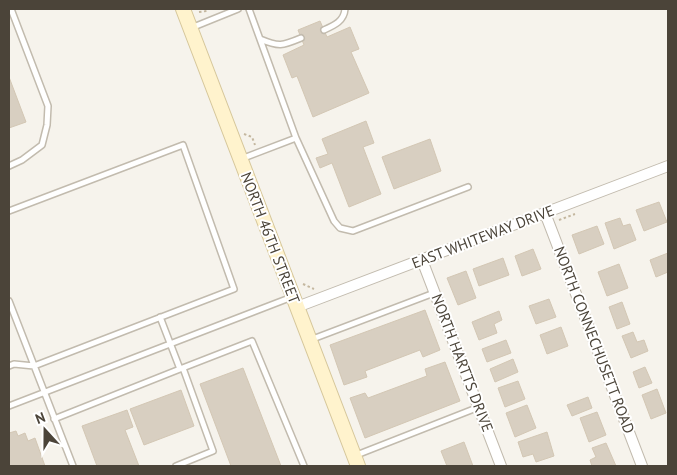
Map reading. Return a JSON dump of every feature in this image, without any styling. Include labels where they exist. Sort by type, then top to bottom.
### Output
[{"type":"street","name":"NORTH 46TH STREET","points":[[183,9],[356,461]]},
{"type":"street","name":"EAST WHITEWAY DRIVE","points":[[295,302],[422,260],[668,166]]},
{"type":"street","name":"NORTH CONNECHUSETT ROAD","points":[[545,213],[642,466]]},
{"type":"street","name":"NORTH HARTTS DRIVE","points":[[422,260],[501,466]]},
{"type":"lane","points":[[9,166],[22,160],[42,145],[47,125],[48,106],[11,9]]},
{"type":"lane","points":[[190,28],[238,9]]},
{"type":"lane","points":[[249,9],[296,138],[334,221],[340,228],[353,231],[468,187]]},
{"type":"lane","points":[[324,30],[339,22],[344,15],[345,9]]},
{"type":"lane","points":[[260,39],[275,46],[301,38]]},
{"type":"lane","points":[[240,160],[296,138]]},
{"type":"lane","points":[[9,211],[183,145],[234,289],[34,366],[14,364],[9,366]]},
{"type":"lane","points":[[309,340],[434,293]]},
{"type":"lane","points":[[9,301],[73,466]]},
{"type":"lane","points":[[9,406],[170,345],[295,302]]},
{"type":"lane","points":[[160,318],[170,345],[182,369],[213,451],[176,466]]},
{"type":"lane","points":[[54,418],[252,341],[304,466]]},
{"type":"lane","points":[[356,461],[478,408]]},
{"type":"path","points":[[198,12],[208,11]]},
{"type":"building","points":[[320,21],[327,37],[350,27],[359,49],[351,52],[369,93],[313,117],[297,76],[292,78],[283,55],[304,45],[298,30]]},
{"type":"building","points":[[9,77],[26,122],[9,128]]},
{"type":"building","points":[[366,121],[374,143],[363,147],[381,194],[349,207],[332,163],[320,168],[316,158],[328,154],[322,139]]},
{"type":"building","points":[[430,139],[441,171],[394,189],[382,157]]},
{"type":"building","points":[[659,202],[667,222],[644,231],[636,210]]},
{"type":"building","points":[[620,218],[623,226],[630,224],[636,240],[614,249],[605,223]]},
{"type":"building","points":[[597,226],[604,244],[579,254],[572,235]]},
{"type":"building","points":[[533,249],[541,269],[522,276],[515,256]]},
{"type":"building","points":[[668,253],[668,272],[656,277],[650,260]]},
{"type":"building","points":[[503,258],[509,275],[479,286],[473,269]]},
{"type":"building","points":[[619,264],[628,288],[607,296],[598,272]]},
{"type":"building","points":[[466,271],[476,298],[458,305],[447,278]]},
{"type":"building","points":[[549,299],[556,317],[536,324],[529,306]]},
{"type":"building","points":[[622,302],[630,324],[617,329],[609,307]]},
{"type":"building","points":[[425,310],[440,350],[423,357],[420,350],[365,371],[367,377],[344,385],[330,345]]},
{"type":"building","points":[[499,311],[502,320],[494,324],[497,333],[479,340],[472,322]]},
{"type":"building","points":[[561,327],[568,346],[547,354],[540,335]]},
{"type":"building","points":[[633,332],[637,342],[644,340],[648,351],[631,358],[622,336]]},
{"type":"building","points":[[506,340],[511,353],[487,362],[482,349]]},
{"type":"building","points":[[513,359],[518,372],[495,382],[490,369]]},
{"type":"building","points":[[445,362],[460,401],[365,438],[350,398],[365,393],[368,398],[427,376],[425,369]]},
{"type":"building","points":[[645,367],[652,383],[639,388],[633,372]]},
{"type":"building","points":[[243,368],[281,466],[231,466],[200,384]]},
{"type":"building","points":[[518,381],[525,399],[505,407],[498,388]]},
{"type":"building","points":[[657,389],[666,413],[651,419],[642,395]]},
{"type":"building","points":[[181,390],[194,426],[144,445],[130,409]]},
{"type":"building","points":[[588,397],[592,408],[572,416],[567,405]]},
{"type":"building","points":[[527,405],[536,428],[515,437],[506,413]]},
{"type":"building","points":[[127,410],[133,427],[125,430],[139,466],[97,466],[82,426]]},
{"type":"building","points":[[597,412],[606,435],[589,442],[580,418]]},
{"type":"building","points":[[16,431],[18,436],[25,433],[28,441],[35,438],[45,466],[9,466],[9,433]]},
{"type":"building","points":[[547,432],[554,456],[536,462],[533,454],[523,457],[518,442]]},
{"type":"building","points":[[464,442],[473,466],[447,466],[441,451]]},
{"type":"building","points":[[606,443],[616,466],[592,466],[590,460],[596,457],[592,448]]}]
